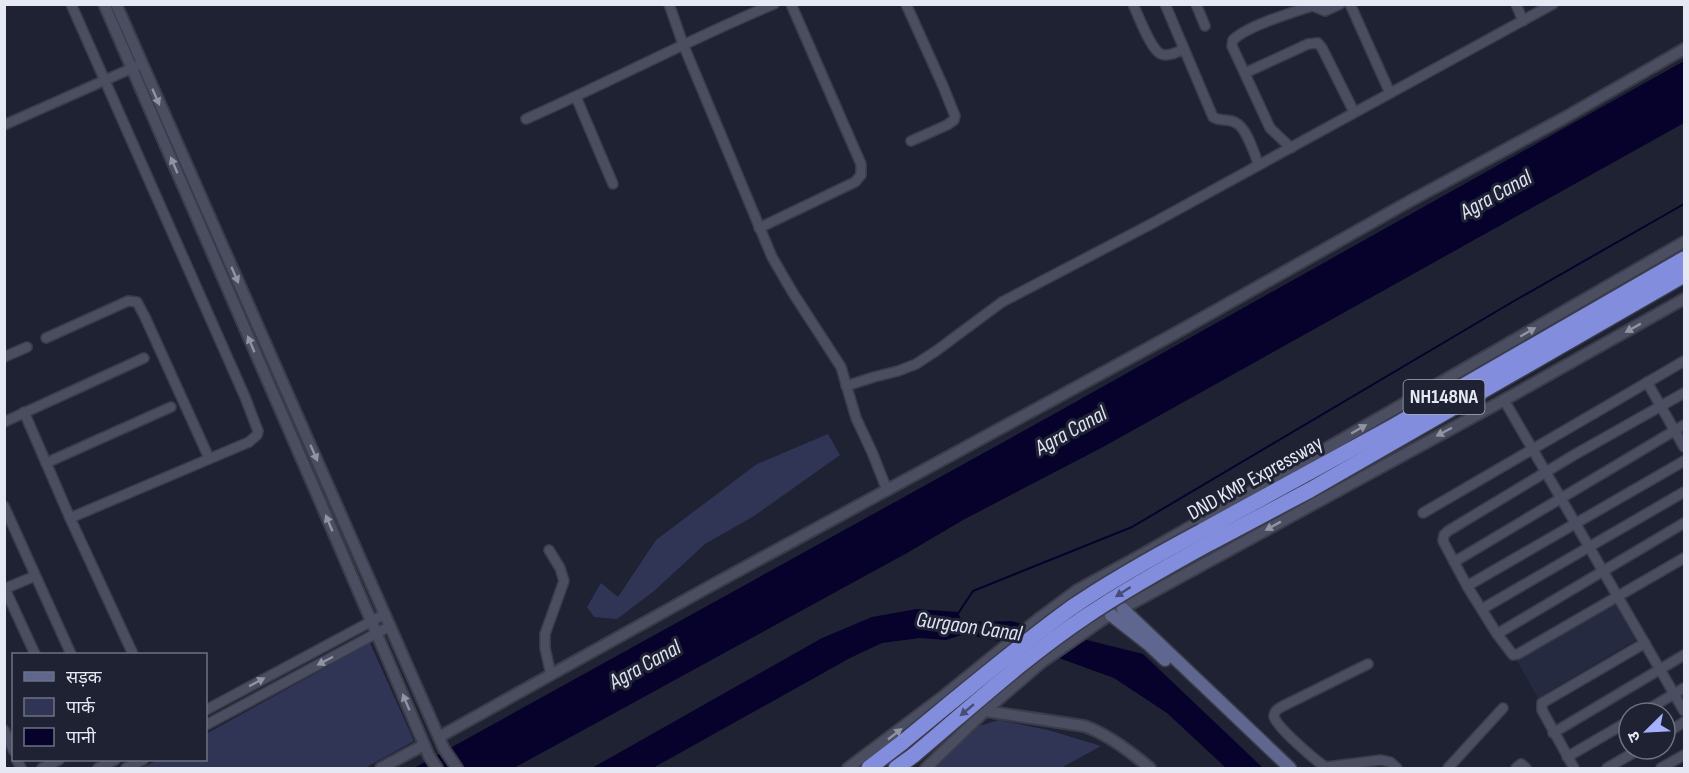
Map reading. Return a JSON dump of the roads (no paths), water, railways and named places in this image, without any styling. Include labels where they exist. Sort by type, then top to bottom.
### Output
[{"type":"highway","name":"DND KMP Expressway","points":[[896,768],[1083,618],[1206,537],[1684,259]]},
{"type":"highway","name":"DND KMP Expressway","points":[[869,768],[1031,638],[1132,568],[1310,490],[1684,276]]},
{"type":"main road","points":[[1123,609],[1290,768]]},
{"type":"main road","points":[[1111,615],[1155,650],[1279,768]]},
{"type":"street","points":[[70,518],[254,439],[257,435],[257,426],[71,4]]},
{"type":"street","points":[[104,4],[137,66],[439,737],[456,768]]},
{"type":"street","points":[[116,4],[137,66],[376,633],[424,745],[437,768]]},
{"type":"street","points":[[669,4],[683,44],[772,257],[840,367],[856,418],[887,490]]},
{"type":"street","points":[[526,119],[683,44],[774,4]]},
{"type":"street","points":[[759,228],[855,182],[862,171],[851,140],[791,4]]},
{"type":"street","points":[[906,4],[955,117],[947,125],[911,141]]},
{"type":"street","points":[[1133,4],[1158,52],[1168,55],[1184,49]]},
{"type":"street","points":[[1165,4],[1214,117],[1216,120],[1233,121],[1241,126],[1259,165]]},
{"type":"street","points":[[1196,4],[1205,26]]},
{"type":"street","points":[[1291,148],[1270,128],[1233,46],[1233,40],[1288,9],[1313,6],[1325,10],[1340,4]]},
{"type":"street","points":[[1350,4],[1390,93]]},
{"type":"street","points":[[1515,4],[1523,21]]},
{"type":"street","points":[[846,386],[916,364],[1002,302],[1291,148],[1553,4]]},
{"type":"street","points":[[1245,73],[1308,45],[1318,43],[1354,112]]},
{"type":"street","points":[[439,737],[1166,338],[1684,49]]},
{"type":"street","points":[[4,125],[137,66]]},
{"type":"street","points":[[576,97],[613,184]]},
{"type":"street","points":[[848,768],[916,718],[1076,591],[1684,242]]},
{"type":"street","points":[[926,768],[985,711],[1052,655],[1111,615],[1684,299]]},
{"type":"street","points":[[46,338],[128,301],[137,302],[209,458]]},
{"type":"street","points":[[4,357],[27,347]]},
{"type":"street","points":[[4,422],[144,358]]},
{"type":"street","points":[[1423,513],[1684,361]]},
{"type":"street","points":[[1647,382],[1684,447]]},
{"type":"street","points":[[1684,393],[1574,455],[1446,532],[1443,537],[1444,544],[1467,586],[1510,654],[1515,655],[1684,558]]},
{"type":"street","points":[[1504,400],[1684,711]]},
{"type":"street","points":[[46,463],[171,407]]},
{"type":"street","points":[[24,412],[133,653]]},
{"type":"street","points":[[1454,562],[1684,425]]},
{"type":"street","points":[[1467,586],[1684,461]]},
{"type":"street","points":[[1482,609],[1684,492]]},
{"type":"street","points":[[4,506],[70,653]]},
{"type":"street","points":[[1497,634],[1684,523]]},
{"type":"street","points":[[549,550],[560,568],[564,581],[544,634],[551,675]]},
{"type":"street","points":[[1145,553],[1164,586]]},
{"type":"street","points":[[35,576],[5,589],[35,653]]},
{"type":"street","points":[[207,709],[385,614]]},
{"type":"street","points":[[207,724],[390,626]]},
{"type":"street","points":[[1574,768],[1553,733],[1542,710],[1542,703],[1645,643]]},
{"type":"street","points":[[1553,733],[1684,655]]},
{"type":"street","points":[[1368,664],[1277,709],[1273,718],[1288,735],[1326,767],[1381,760],[1390,762],[1397,768]]},
{"type":"street","points":[[1663,701],[1684,688]]},
{"type":"street","points":[[1448,768],[1503,708]]},
{"type":"street","points":[[985,711],[1093,729],[1150,768]]},
{"type":"street","points":[[916,718],[943,753]]},
{"type":"street","points":[[1567,757],[1617,728]]},
{"type":"street","points":[[4,730],[12,747]]},
{"type":"street","points":[[381,768],[424,745]]},
{"type":"street","points":[[1660,768],[1684,755]]},
{"type":"street","points":[[1516,768],[1521,764],[1526,768]]},
{"type":"water","name":"Agra Canal","points":[[1684,61],[1684,123],[1103,447],[963,520],[907,553],[514,768],[414,768],[1054,414]]},
{"type":"water","name":"Gurgaon Canal","points":[[917,609],[958,612],[961,620],[1011,621],[1143,654],[1263,768],[1226,768],[1167,713],[1114,678],[1012,644],[965,634],[946,640],[920,638],[882,643],[850,658],[653,768],[592,768],[822,638],[872,617]]},
{"type":"waterway","name":"Gurgaon Canal","points":[[957,615],[973,591],[1132,527],[1514,301],[1684,204]]}]
